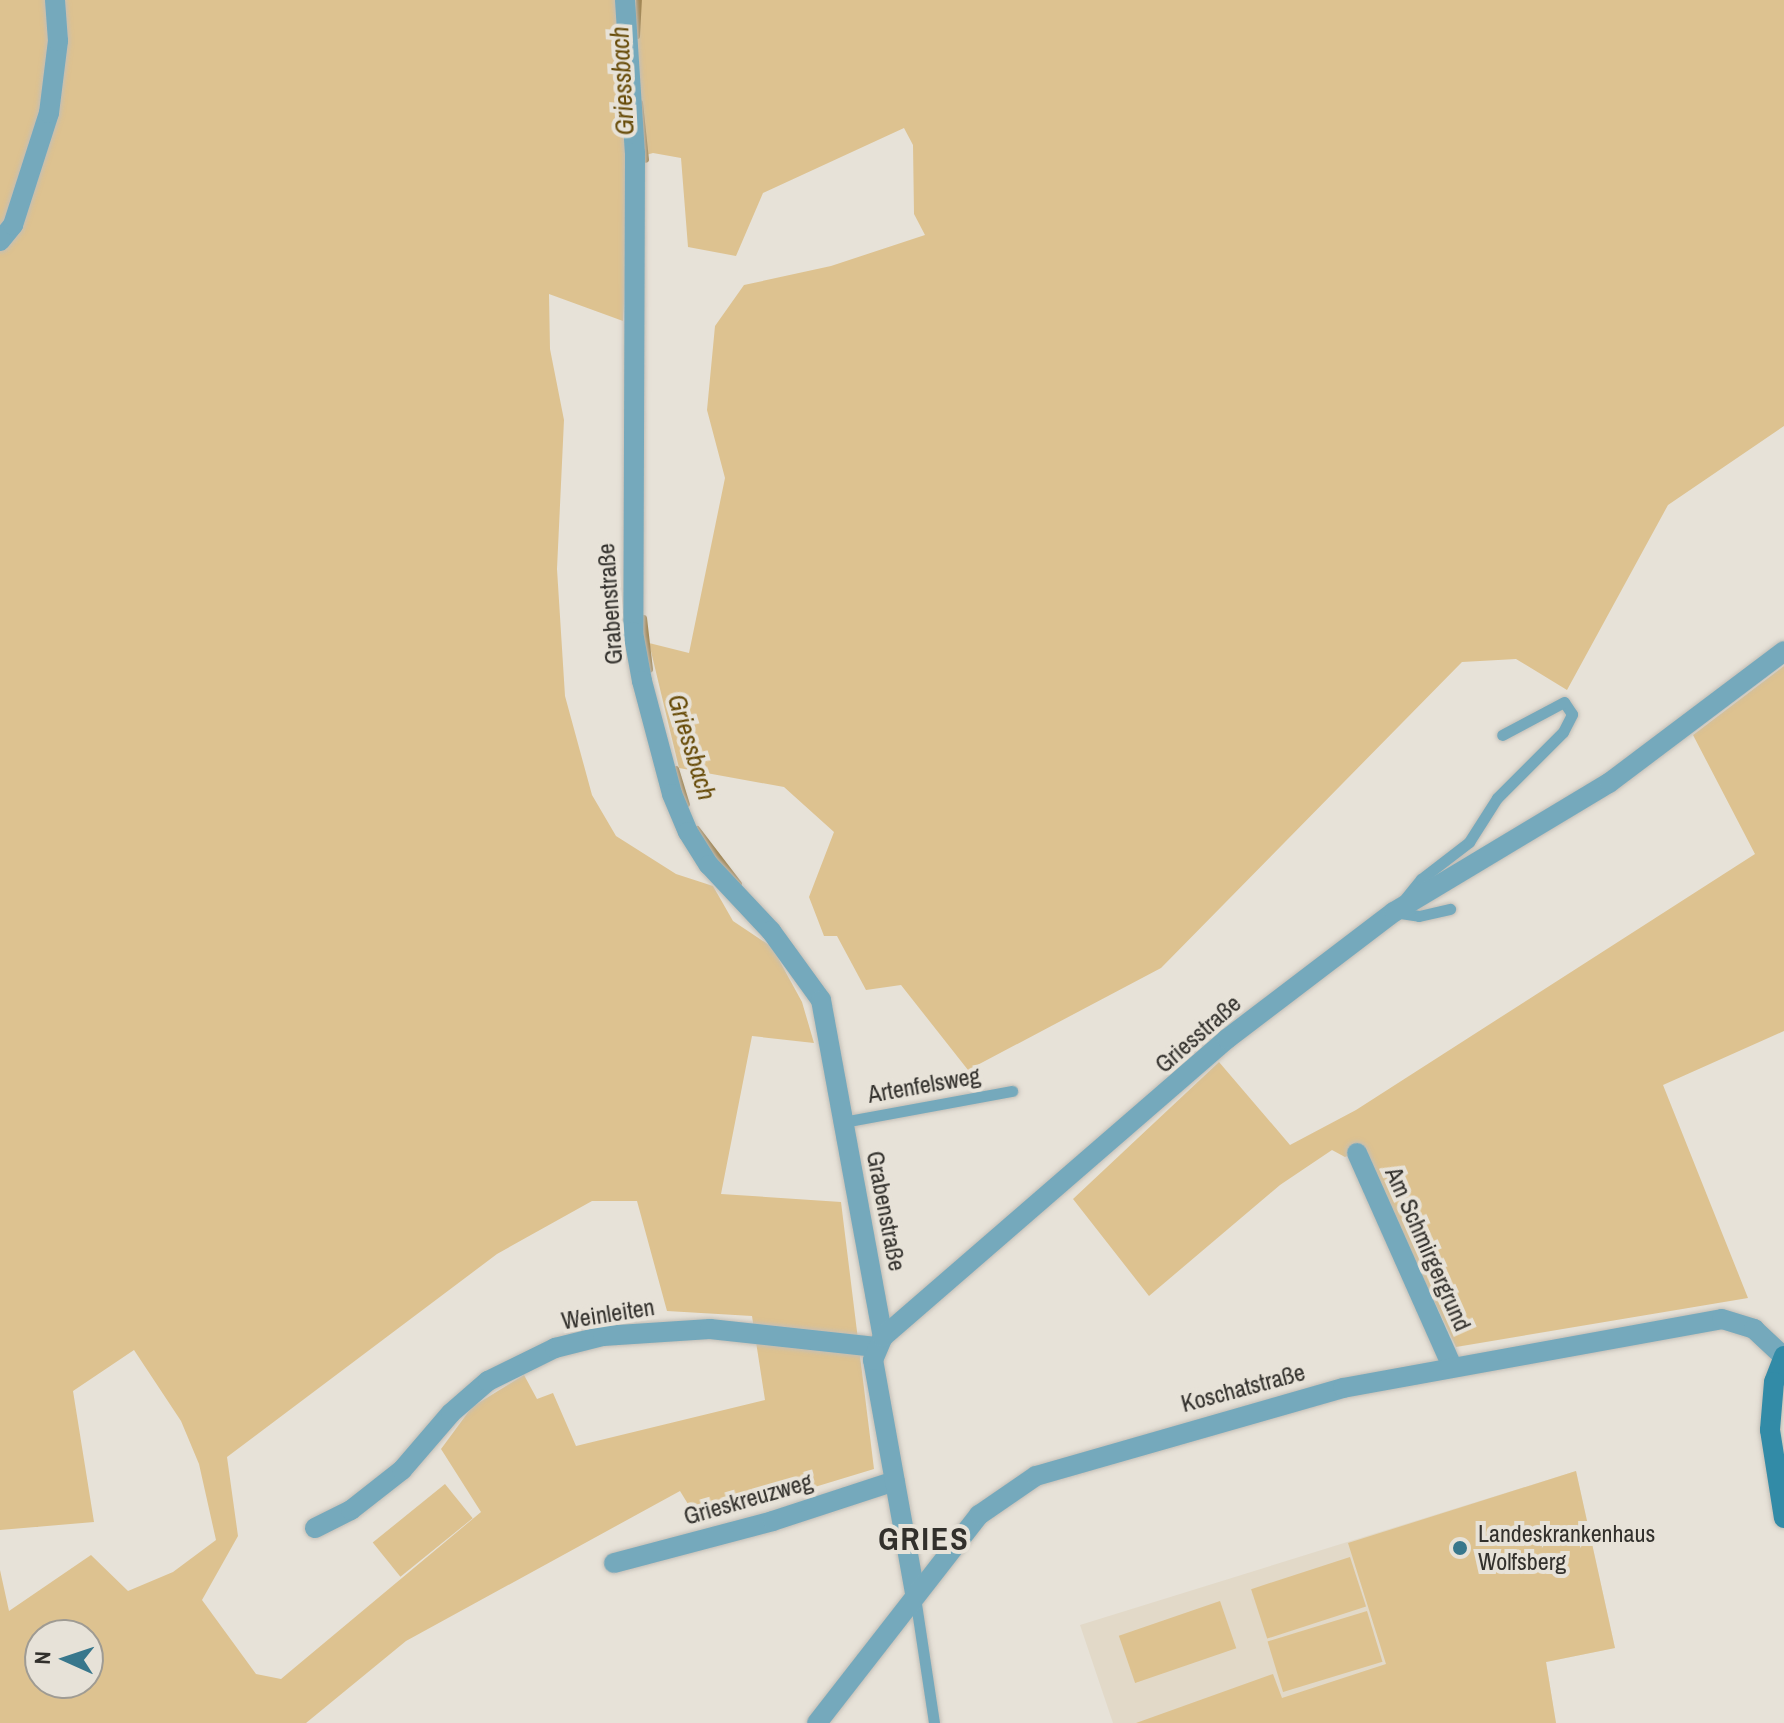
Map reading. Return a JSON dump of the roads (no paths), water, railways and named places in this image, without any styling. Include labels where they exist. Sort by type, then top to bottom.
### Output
[{"type":"street","points":[[0,241],[13,225],[49,113],[58,41],[55,0]]},
{"type":"street","name":"Grabenstraße","points":[[625,0],[635,153],[633,617],[642,681],[672,794],[688,832],[709,865],[771,931],[821,1000],[880,1342]]},
{"type":"street","name":"Griesstraße","points":[[880,1342],[1227,1039],[1394,912],[1609,783],[1784,651]]},
{"type":"street","name":"Am Schmirgergrund","points":[[1357,1153],[1452,1366]]},
{"type":"street","name":"Koschatstraße","points":[[817,1723],[915,1593],[979,1515],[1036,1476],[1343,1388],[1722,1319],[1754,1329],[1784,1356]]},
{"type":"street","name":"Weinleiten","points":[[315,1528],[351,1510],[402,1470],[451,1413],[488,1381],[555,1348],[603,1336],[710,1329],[880,1342]]},
{"type":"street","points":[[880,1342],[873,1360],[915,1593]]},
{"type":"street","points":[[1784,1356],[1774,1382],[1770,1430],[1784,1518]]},
{"type":"street","name":"Grieskreuzweg","points":[[614,1563],[773,1521],[895,1481]]},
{"type":"lane","points":[[1394,912],[1421,879],[1469,842],[1497,798],[1563,732],[1572,714],[1564,702],[1502,735]]},
{"type":"lane","points":[[1394,912],[1419,916],[1450,909]]},
{"type":"lane","name":"Artenfelsweg","points":[[843,1122],[1012,1091]]},
{"type":"lane","points":[[915,1593],[934,1723]]},
{"type":"waterway","name":"Griessbach","points":[[637,36],[639,0]]},
{"type":"waterway","name":"Griessbach","points":[[640,103],[646,160]]},
{"type":"waterway","name":"Griessbach","points":[[644,618],[650,670]]},
{"type":"waterway","name":"Griessbach","points":[[676,769],[687,804]]},
{"type":"waterway","name":"Griessbach","points":[[697,829],[739,884]]},
{"type":"place","name":"Landeskrankenhaus Wolfsberg","points":[[1460,1548]]},
{"type":"district","name":"GRIES","points":[[924,1539]]}]
